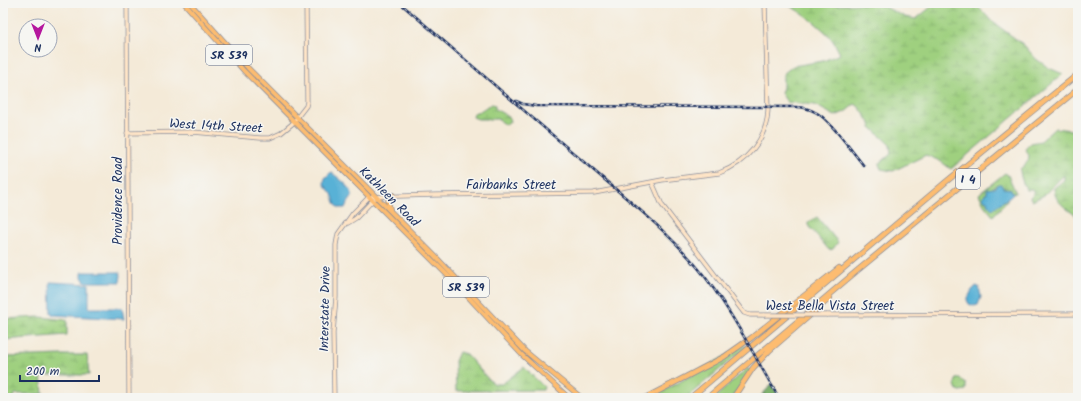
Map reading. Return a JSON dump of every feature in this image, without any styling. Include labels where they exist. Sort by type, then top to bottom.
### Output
[{"type":"highway","name":"I 4","points":[[690,398],[947,181],[1078,74]]},
{"type":"highway","name":"I 4","points":[[707,398],[858,270],[1078,89]]},
{"type":"highway","points":[[645,398],[724,357],[751,338],[832,273],[874,242]]},
{"type":"highway","points":[[733,398],[753,368],[770,350],[812,315],[858,270]]},
{"type":"main road","name":"Kathleen Road","points":[[184,3],[227,53],[391,211],[465,286],[525,352],[582,398]]},
{"type":"main road","name":"Kathleen Road","points":[[191,4],[231,50],[369,197],[457,285],[522,355],[569,398]]},
{"type":"main road","points":[[391,211],[387,203],[392,195]]},
{"type":"street","name":"Providence Road","points":[[127,3],[129,398]]},
{"type":"street","name":"West 14th Street","points":[[127,133],[193,132],[265,138],[276,136],[281,133],[296,119],[306,106],[307,102],[306,3]]},
{"type":"street","name":"Fairbanks Street","points":[[369,197],[392,195],[594,194],[652,182],[719,173],[740,163],[755,147],[762,134],[768,116],[765,3]]},
{"type":"street","name":"West Bella Vista Street","points":[[652,182],[662,205],[744,313],[750,315],[1078,314]]},
{"type":"street","name":"Interstate Drive","points":[[334,398],[333,333],[336,296],[335,250],[338,234],[353,213],[369,197]]},
{"type":"street","name":"Interstate Drive","points":[[346,224],[356,218],[376,197]]},
{"type":"green space","points":[[784,3],[820,3],[839,5],[872,3],[885,7],[905,17],[916,19],[936,3],[974,3],[994,23],[1024,45],[1036,59],[1049,68],[1063,74],[951,169],[940,161],[926,155],[893,171],[881,169],[879,164],[891,154],[890,145],[871,127],[869,121],[859,107],[855,104],[845,112],[835,116],[815,105],[787,102],[781,93],[783,87],[783,74],[793,66],[823,61],[840,54],[829,36],[819,26],[802,13]]},
{"type":"green space","points":[[492,104],[495,105],[495,109],[509,117],[510,122],[506,125],[498,119],[478,119],[473,117],[474,113]]},
{"type":"green space","points":[[1055,128],[1078,130],[1078,215],[1076,216],[1056,197],[1054,188],[1064,180],[1064,175],[1044,195],[1032,201],[1030,197],[1034,193],[1032,190],[1027,190],[1021,177],[1020,169],[1027,163],[1029,158],[1029,155],[1025,149],[1031,143],[1041,141]]},
{"type":"green space","points":[[1005,173],[1008,175],[1016,193],[1013,194],[1011,189],[1003,188],[997,184],[983,196],[983,199],[987,201],[988,205],[995,208],[1003,201],[1008,200],[993,216],[984,205],[979,194]]},
{"type":"green space","points":[[817,217],[838,242],[833,249],[829,250],[808,225],[808,223]]},
{"type":"green space","points":[[40,317],[67,320],[67,335],[3,340],[3,319]]},
{"type":"green space","points":[[745,345],[746,347],[686,398],[651,398]]},
{"type":"green space","points":[[459,352],[466,354],[489,380],[495,384],[502,384],[524,367],[544,387],[543,390],[456,391],[455,361]]},
{"type":"green space","points":[[87,355],[89,375],[41,375],[43,394],[15,394],[14,398],[3,398],[3,357]]},
{"type":"green space","points":[[748,368],[750,371],[732,398],[714,398]]},
{"type":"green space","points":[[957,378],[960,378],[966,384],[966,390],[960,391],[956,389],[955,383]]},
{"type":"green space","points":[[772,384],[780,398],[759,398]]},
{"type":"water","points":[[331,172],[348,186],[352,194],[352,197],[345,208],[339,208],[336,205],[332,194],[324,184],[325,178]]},
{"type":"water","points":[[998,184],[1001,184],[1003,188],[1011,189],[1013,194],[992,209],[988,205],[987,201],[983,199],[983,196],[987,193],[987,189],[994,188]]},
{"type":"water","points":[[82,272],[120,272],[120,282],[85,282],[82,277]]},
{"type":"water","points":[[50,282],[89,284],[89,308],[122,308],[124,319],[54,315],[51,313]]},
{"type":"water","points":[[976,286],[979,287],[981,297],[978,305],[974,306],[969,304],[967,300],[972,290]]},
{"type":"railway","points":[[400,3],[644,213],[686,254],[710,283],[741,331],[779,398]]},
{"type":"railway","points":[[516,101],[523,104],[536,106],[804,108],[809,109],[823,117],[864,166]]}]
